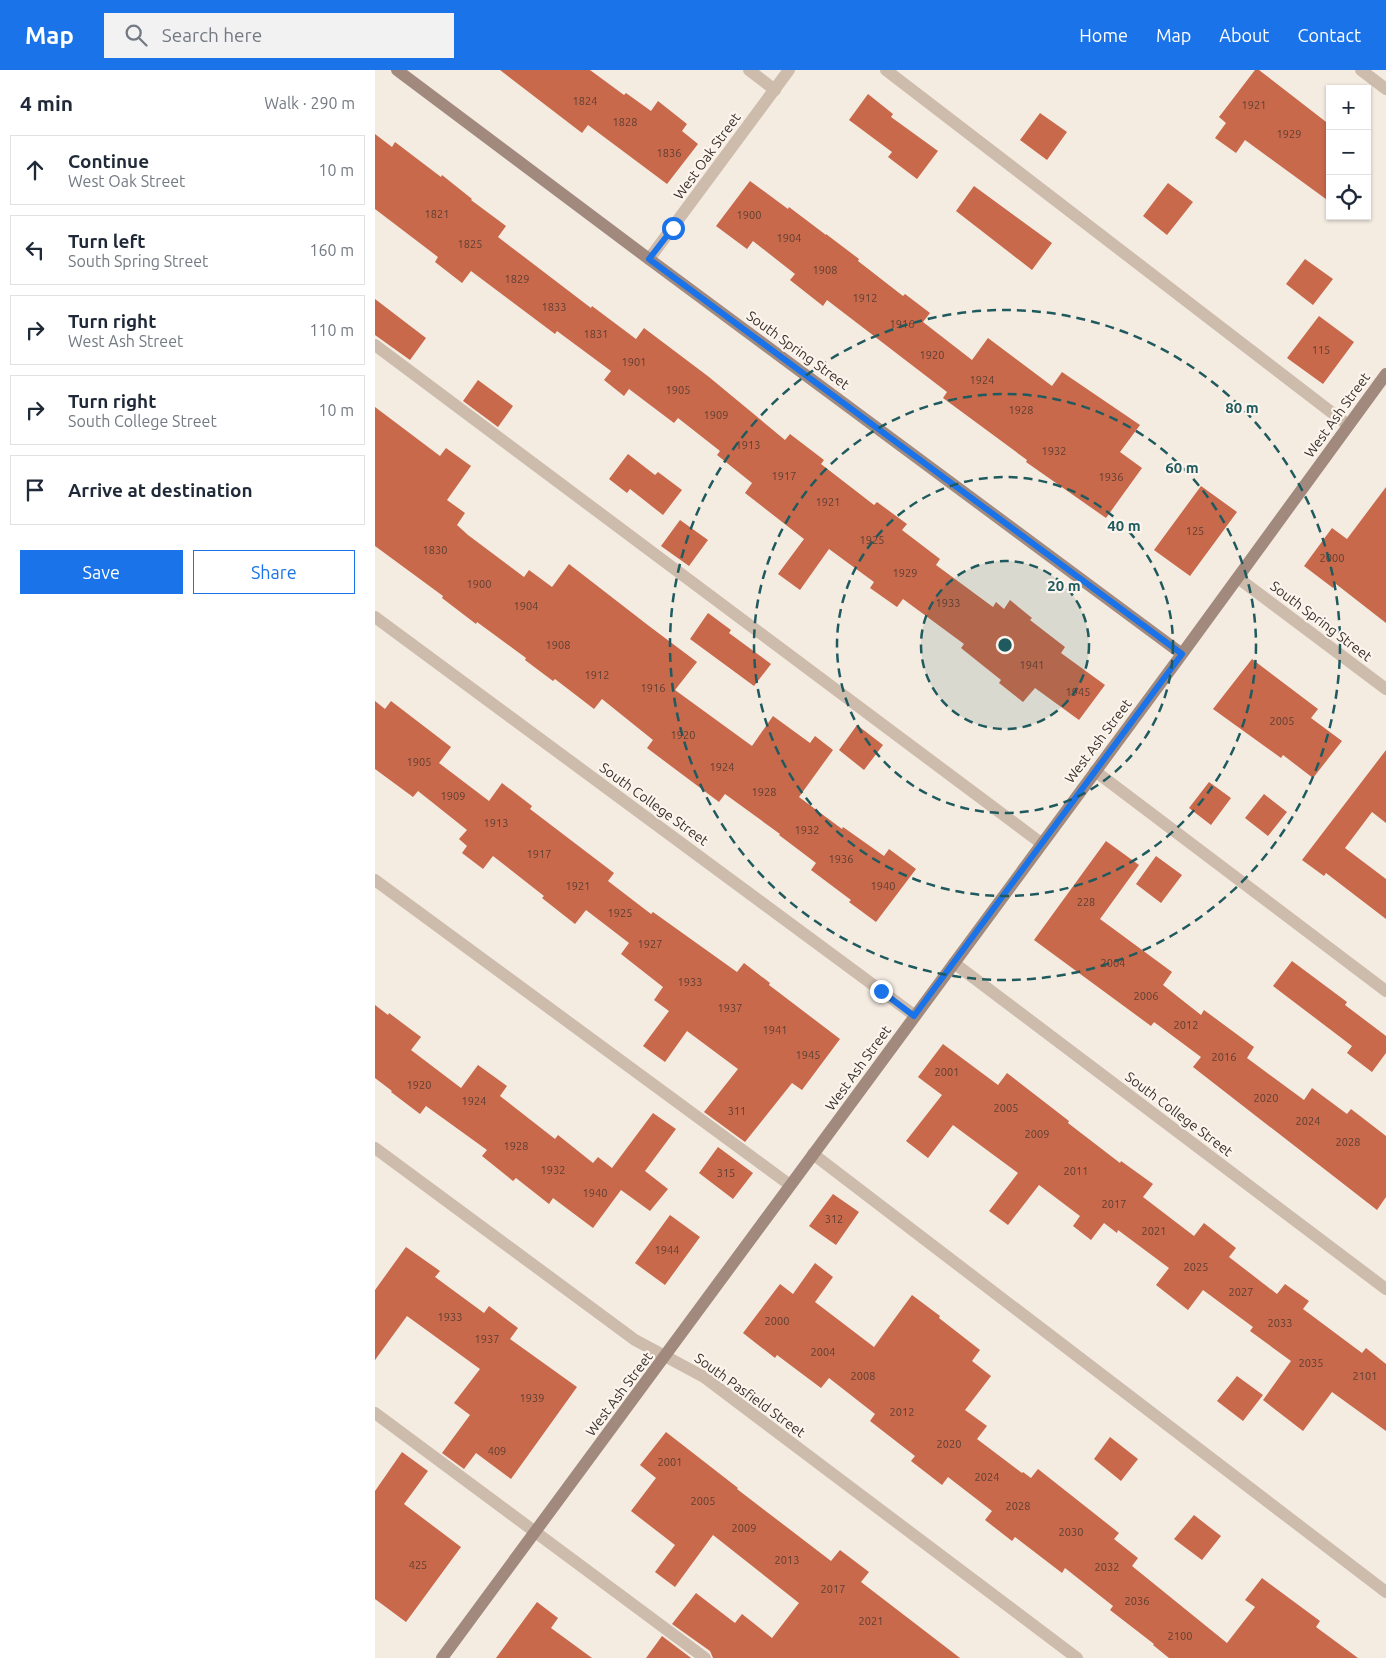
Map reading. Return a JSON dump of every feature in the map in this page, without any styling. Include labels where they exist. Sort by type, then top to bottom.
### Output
[{"type":"street","name":"South Spring Street","points":[[397,70],[1182,654]]},
{"type":"street","points":[[749,70],[775,90]]},
{"type":"street","name":"West Oak Street","points":[[649,259],[789,70]]},
{"type":"street","points":[[886,70],[1348,425]]},
{"type":"street","points":[[1361,70],[1386,89]]},
{"type":"street","points":[[375,345],[1041,843]]},
{"type":"street","name":"West Ash Street","points":[[442,1658],[1238,578],[1348,425],[1384,381]]},
{"type":"street","name":"South Spring Street","points":[[1238,578],[1386,689]]},
{"type":"street","name":"South College Street","points":[[375,617],[914,1016]]},
{"type":"street","points":[[1095,771],[1386,991]]},
{"type":"street","points":[[375,880],[791,1186]]},
{"type":"street","name":"South College Street","points":[[954,963],[1386,1289]]},
{"type":"street","name":"South Pasfield Street","points":[[375,1148],[629,1336],[695,1371],[712,1383],[1077,1658]]},
{"type":"street","points":[[813,1154],[1386,1592]]},
{"type":"street","points":[[375,1413],[705,1658]]},
{"type":"building","points":[[500,70],[590,70],[624,95],[626,93],[651,111],[658,101],[687,124],[682,131],[698,144],[667,184],[588,125],[582,133]]},
{"type":"building","points":[[1255,70],[1259,70],[1326,122],[1326,199],[1245,140],[1236,153],[1215,138],[1226,123],[1219,117]]},
{"type":"building","points":[[868,94],[893,114],[891,117],[938,151],[917,179],[888,157],[892,152],[849,120]]},
{"type":"building","points":[[1040,113],[1067,132],[1047,160],[1020,140]]},
{"type":"building","points":[[375,134],[392,147],[395,142],[441,177],[442,175],[506,226],[498,237],[591,308],[592,306],[636,339],[644,328],[709,377],[785,440],[790,434],[824,460],[821,464],[874,505],[877,502],[907,524],[902,530],[940,559],[936,565],[993,607],[996,602],[1004,609],[1010,600],[1032,618],[1030,620],[1065,647],[1061,653],[1105,685],[1079,720],[1035,688],[1023,702],[999,683],[1001,680],[961,648],[964,644],[903,599],[897,607],[870,588],[874,582],[829,549],[800,590],[778,574],[804,539],[745,493],[752,483],[717,455],[720,451],[678,418],[674,423],[629,389],[624,396],[604,380],[611,371],[557,331],[555,334],[471,271],[462,283],[435,262],[438,257],[375,209]]},
{"type":"building","points":[[750,181],[826,234],[903,296],[905,294],[930,313],[923,322],[972,360],[988,338],[1052,386],[1062,372],[1140,425],[1120,452],[1142,468],[1106,518],[1026,462],[1027,460],[943,398],[947,392],[827,300],[823,306],[790,280],[795,274],[753,241],[747,249],[716,226]]},
{"type":"building","points":[[1168,183],[1193,202],[1167,235],[1143,216]]},
{"type":"building","points":[[974,186],[1052,243],[1032,270],[956,211]]},
{"type":"building","points":[[1305,259],[1333,279],[1313,305],[1286,284]]},
{"type":"building","points":[[375,299],[426,338],[410,360],[375,335]]},
{"type":"building","points":[[1319,316],[1354,342],[1323,384],[1287,358]]},
{"type":"building","points":[[478,380],[513,406],[498,427],[463,401]]},
{"type":"building","points":[[375,407],[440,456],[446,448],[471,466],[447,500],[465,513],[457,525],[524,577],[529,570],[552,587],[569,564],[697,662],[675,690],[752,746],[773,716],[810,743],[815,736],[833,750],[799,797],[842,829],[843,827],[884,856],[889,849],[916,869],[876,922],[849,902],[851,900],[811,870],[816,863],[780,834],[725,794],[719,802],[647,748],[653,740],[602,699],[594,709],[555,679],[553,681],[525,660],[526,658],[477,622],[476,624],[442,598],[443,596],[375,546]]},
{"type":"building","points":[[628,454],[655,475],[658,472],[682,490],[663,515],[630,489],[627,493],[609,479]]},
{"type":"building","points":[[1201,486],[1237,512],[1190,576],[1154,550]]},
{"type":"building","points":[[1386,487],[1386,623],[1336,584],[1333,588],[1304,566],[1332,528],[1347,539]]},
{"type":"building","points":[[680,520],[708,540],[689,566],[661,546]]},
{"type":"building","points":[[708,613],[731,630],[729,633],[771,664],[754,686],[690,639]]},
{"type":"building","points":[[1252,659],[1318,709],[1311,718],[1342,741],[1313,778],[1283,755],[1281,758],[1213,709]]},
{"type":"building","points":[[375,701],[385,709],[391,701],[451,747],[439,763],[489,801],[502,783],[532,806],[530,809],[614,873],[608,881],[651,914],[653,912],[737,972],[744,963],[770,983],[769,985],[840,1039],[802,1090],[792,1083],[745,1142],[704,1112],[738,1069],[687,1031],[665,1062],[643,1046],[669,1011],[654,1000],[663,987],[621,954],[629,943],[586,910],[575,924],[542,898],[544,896],[493,856],[483,869],[462,853],[467,846],[459,839],[467,830],[418,791],[413,797],[375,769]]},
{"type":"building","points":[[857,725],[883,745],[864,770],[839,750]]},
{"type":"building","points":[[1386,750],[1386,823],[1372,812],[1345,848],[1386,879],[1386,919],[1326,873],[1324,876],[1302,860]]},
{"type":"building","points":[[1209,782],[1231,798],[1211,825],[1189,808]]},
{"type":"building","points":[[1264,794],[1287,812],[1268,836],[1245,818]]},
{"type":"building","points":[[1106,841],[1139,865],[1100,919],[1172,972],[1163,985],[1201,1015],[1204,1010],[1254,1047],[1247,1058],[1304,1100],[1312,1088],[1347,1114],[1351,1109],[1386,1136],[1386,1197],[1377,1210],[1193,1067],[1201,1057],[1154,1022],[1151,1026],[1034,940]]},
{"type":"building","points":[[1156,856],[1182,875],[1161,903],[1136,884]]},
{"type":"building","points":[[1292,961],[1347,1002],[1345,1005],[1386,1036],[1386,1053],[1372,1072],[1347,1053],[1352,1046],[1273,986]]},
{"type":"building","points":[[375,1005],[421,1037],[411,1050],[461,1088],[478,1065],[507,1086],[500,1096],[555,1139],[558,1135],[593,1163],[598,1157],[612,1168],[653,1113],[676,1129],[645,1171],[668,1189],[650,1211],[621,1190],[593,1228],[553,1198],[549,1204],[516,1178],[513,1181],[482,1156],[487,1150],[426,1106],[420,1114],[375,1078]]},
{"type":"building","points":[[943,1044],[998,1085],[1007,1073],[1120,1163],[1121,1161],[1153,1184],[1143,1197],[1194,1236],[1204,1223],[1236,1248],[1229,1257],[1277,1294],[1285,1284],[1309,1301],[1303,1309],[1362,1353],[1366,1348],[1386,1364],[1386,1431],[1332,1392],[1303,1431],[1263,1400],[1291,1361],[1250,1331],[1253,1327],[1203,1290],[1188,1310],[1156,1285],[1169,1268],[1118,1230],[1117,1233],[1104,1223],[1091,1240],[1073,1226],[1080,1216],[1039,1185],[1008,1225],[989,1211],[1018,1173],[953,1125],[928,1158],[906,1141],[942,1095],[918,1077]]},
{"type":"building","points":[[718,1147],[753,1173],[733,1199],[699,1173]]},
{"type":"building","points":[[833,1194],[859,1212],[836,1245],[809,1226]]},
{"type":"building","points":[[670,1215],[700,1237],[665,1285],[635,1263]]},
{"type":"building","points":[[406,1247],[440,1271],[435,1277],[484,1313],[489,1306],[518,1328],[510,1339],[577,1387],[511,1479],[476,1453],[464,1469],[442,1453],[470,1415],[454,1403],[480,1369],[407,1316],[375,1360],[375,1290]]},
{"type":"building","points":[[815,1263],[833,1277],[815,1302],[874,1347],[912,1295],[980,1350],[972,1361],[991,1376],[965,1410],[987,1426],[977,1439],[1031,1478],[1038,1469],[1119,1533],[1114,1539],[1138,1558],[1132,1566],[1227,1643],[1255,1607],[1245,1600],[1262,1578],[1320,1621],[1316,1627],[1358,1658],[1169,1658],[1110,1610],[1113,1606],[1065,1568],[1062,1573],[1015,1537],[1012,1541],[985,1520],[992,1511],[948,1477],[942,1485],[911,1461],[915,1456],[870,1421],[875,1414],[829,1378],[821,1388],[777,1355],[775,1358],[743,1333],[780,1284],[793,1294]]},
{"type":"building","points":[[1237,1376],[1263,1395],[1243,1421],[1217,1401]]},
{"type":"building","points":[[666,1432],[831,1561],[840,1550],[869,1572],[861,1582],[960,1658],[713,1658],[710,1651],[672,1624],[696,1593],[735,1623],[742,1614],[772,1638],[799,1603],[713,1535],[675,1587],[655,1572],[675,1545],[631,1511],[656,1478],[640,1465]]},
{"type":"building","points":[[1110,1437],[1138,1459],[1121,1481],[1094,1459]]},
{"type":"building","points":[[402,1452],[428,1471],[404,1504],[461,1547],[406,1622],[375,1599],[375,1491]]},
{"type":"building","points":[[1194,1515],[1221,1536],[1202,1560],[1174,1539]]},
{"type":"building","points":[[537,1602],[558,1618],[551,1628],[592,1658],[496,1658]]},
{"type":"building","points":[[662,1636],[691,1658],[646,1658]]},
{"type":"route","points":[[673,228],[649,259],[1182,654],[914,1016],[881,991]]}]
